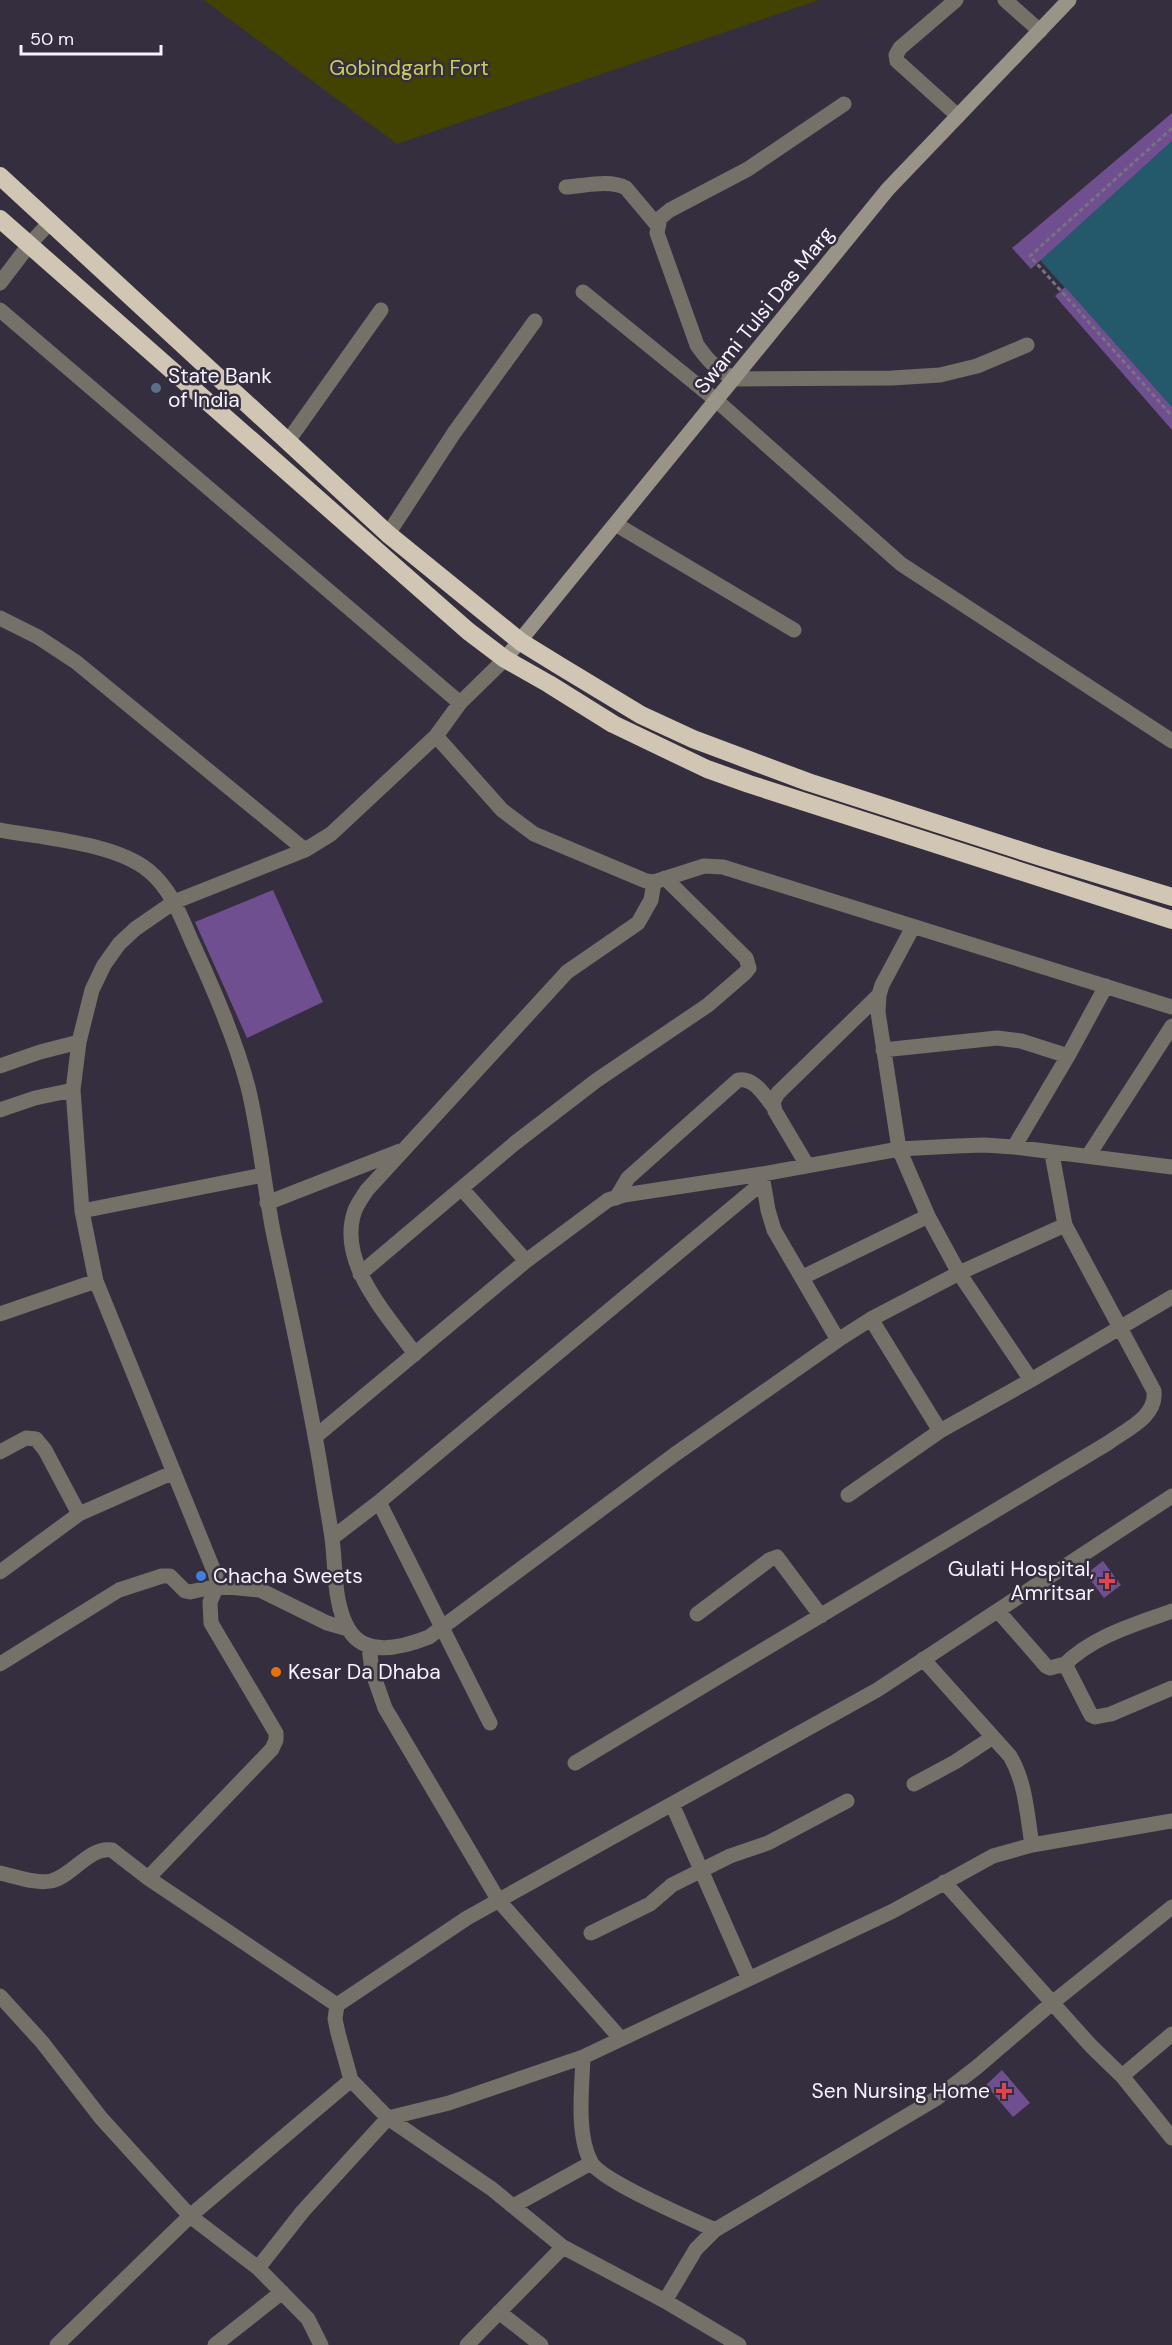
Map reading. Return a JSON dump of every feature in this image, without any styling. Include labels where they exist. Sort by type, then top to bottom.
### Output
[{"type":"highway","points":[[0,176],[388,534],[521,642],[641,715],[702,742],[808,782],[1172,897]]},
{"type":"highway","points":[[0,219],[468,631],[505,659],[613,724],[707,769],[1172,920]]},
{"type":"street","points":[[956,0],[900,48],[896,55],[897,61],[958,117]]},
{"type":"street","points":[[1005,0],[1040,31]]},
{"type":"street","name":"Swami Tulsi Das Marg","points":[[505,659],[888,189],[1069,0]]},
{"type":"street","points":[[844,104],[748,169],[670,210],[660,218],[657,233],[697,345],[707,360],[718,370],[735,379],[892,378],[940,375],[977,366],[1027,345]]},
{"type":"street","points":[[566,187],[622,185],[657,225]]},
{"type":"street","points":[[0,283],[51,221]]},
{"type":"street","points":[[583,292],[717,401],[901,564],[1172,741]]},
{"type":"street","points":[[0,310],[460,704]]},
{"type":"street","points":[[288,441],[381,310]]},
{"type":"street","points":[[388,534],[454,433],[536,321]]},
{"type":"street","points":[[616,525],[794,630]]},
{"type":"street","points":[[0,618],[38,637],[76,662],[305,850]]},
{"type":"street","points":[[148,1878],[272,1749],[276,1733],[211,1623],[210,1602],[217,1586],[216,1576],[96,1281],[82,1210],[73,1090],[79,1042],[92,990],[104,965],[118,944],[135,929],[174,902],[305,850],[331,834],[436,736],[460,704],[505,659]]},
{"type":"street","points":[[436,736],[502,810],[518,824],[534,834],[621,872],[659,880],[704,866],[723,867],[1172,1007]]},
{"type":"street","points":[[0,830],[100,848],[135,861],[159,880],[174,902],[241,1062],[315,1437],[332,1538],[339,1602],[348,1629],[358,1641],[369,1647],[397,1647],[411,1644],[442,1629],[674,1455],[837,1340],[871,1318],[959,1273],[1065,1225]]},
{"type":"street","points":[[415,1354],[360,1274],[354,1255],[351,1232],[356,1209],[367,1190],[567,972],[638,923],[659,880]]},
{"type":"street","points":[[360,1274],[524,1136],[597,1080],[708,1005],[745,974],[748,968],[746,958],[659,880]]},
{"type":"street","points":[[773,1106],[778,1093],[879,995],[913,927]]},
{"type":"street","points":[[1014,1148],[1106,986]]},
{"type":"street","points":[[879,995],[878,1012],[898,1149],[928,1216],[959,1273],[1031,1380]]},
{"type":"street","points":[[1088,1156],[1172,1026]]},
{"type":"street","points":[[883,1050],[997,1038],[1021,1041],[1068,1056]]},
{"type":"street","points":[[0,1066],[79,1042]]},
{"type":"street","points":[[616,1198],[628,1178],[738,1080],[748,1080],[755,1085],[773,1106],[807,1165]]},
{"type":"street","points":[[0,1110],[35,1098],[73,1090]]},
{"type":"street","points":[[315,1437],[526,1261],[608,1200],[639,1191],[763,1178],[807,1165],[898,1149],[984,1145],[1172,1167]]},
{"type":"street","points":[[267,1203],[405,1149]]},
{"type":"street","points":[[575,1763],[1108,1443],[1150,1413],[1155,1399],[1154,1391],[1065,1225],[1052,1154]]},
{"type":"street","points":[[82,1210],[263,1175]]},
{"type":"street","points":[[763,1178],[774,1230],[803,1277],[837,1340]]},
{"type":"street","points":[[332,1538],[379,1502],[763,1178]]},
{"type":"street","points":[[462,1189],[526,1261]]},
{"type":"street","points":[[803,1277],[928,1216]]},
{"type":"street","points":[[0,1314],[96,1281]]},
{"type":"street","points":[[848,1495],[940,1431],[1172,1297]]},
{"type":"street","points":[[871,1318],[940,1431]]},
{"type":"street","points":[[0,1452],[26,1438],[36,1439],[45,1450],[79,1514]]},
{"type":"street","points":[[0,1572],[79,1514],[174,1472]]},
{"type":"street","points":[[337,2005],[467,1918],[877,1690],[1172,1496]]},
{"type":"street","points":[[379,1502],[490,1723]]},
{"type":"street","points":[[697,1614],[769,1560],[777,1557],[821,1616]]},
{"type":"street","points":[[0,1664],[119,1590],[162,1576],[170,1576],[185,1591],[190,1592],[217,1586],[260,1590],[327,1623],[348,1629]]},
{"type":"street","points":[[998,1611],[1050,1668],[1063,1666],[1099,1639],[1172,1611]]},
{"type":"street","points":[[369,1647],[372,1671],[385,1708],[499,1901],[621,2039]]},
{"type":"street","points":[[923,1659],[1010,1756],[1023,1786],[1032,1845]]},
{"type":"street","points":[[1063,1666],[1067,1668],[1091,1715],[1095,1717],[1110,1714],[1172,1688]]},
{"type":"street","points":[[914,1784],[955,1762],[993,1737]]},
{"type":"street","points":[[591,1933],[650,1904],[672,1885],[730,1856],[774,1840],[847,1801]]},
{"type":"street","points":[[672,1804],[749,1979]]},
{"type":"street","points":[[258,2268],[303,2211],[388,2118],[448,2103],[583,2057],[892,1911],[993,1856],[1032,1845],[1172,1821]]},
{"type":"street","points":[[0,1873],[36,1881],[52,1881],[98,1852],[112,1850],[148,1878],[337,2005]]},
{"type":"street","points":[[944,1882],[1091,2046],[1122,2076],[1172,2138]]},
{"type":"street","points":[[665,2301],[696,2249],[715,2230],[937,2098],[977,2067],[1052,2002],[1172,1907]]},
{"type":"street","points":[[0,1996],[42,2042],[101,2118],[190,2216],[258,2268],[308,2319],[321,2345]]},
{"type":"street","points":[[337,2005],[338,2033],[351,2080],[388,2118],[492,2189],[563,2247],[665,2301],[739,2345]]},
{"type":"street","points":[[1122,2076],[1172,2034]]},
{"type":"street","points":[[583,2057],[582,2125],[591,2163],[611,2181],[715,2230]]},
{"type":"street","points":[[57,2345],[190,2216],[351,2080]]},
{"type":"street","points":[[513,2206],[591,2163]]},
{"type":"street","points":[[466,2345],[563,2247]]},
{"type":"street","points":[[215,2345],[282,2292]]},
{"type":"street","points":[[499,2312],[541,2345]]},
{"type":"path","points":[[1172,128],[1029,256],[1172,416]]},
{"type":"green space","name":"Gobindgarh Fort","points":[[204,0],[819,0],[397,144]]},
{"type":"water","points":[[1172,141],[1172,407],[1040,260]]},
{"type":"building","points":[[1172,113],[1172,141],[1031,269],[1012,248]]},
{"type":"building","points":[[1065,287],[1172,407],[1172,430],[1055,296]]},
{"type":"building","points":[[273,890],[323,1002],[247,1038],[195,922]]},
{"type":"building","points":[[1103,1561],[1121,1585],[1104,1598],[1086,1574]]},
{"type":"building","points":[[1002,2070],[1030,2103],[1013,2117],[986,2085]]},
{"type":"place","name":"State Bank of India","points":[[156,388]]},
{"type":"place","name":"Chacha Sweets","points":[[201,1576]]},
{"type":"place","name":"Gulati Hospital, Amritsar","points":[[1107,1581]]},
{"type":"place","name":"Kesar Da Dhaba","points":[[276,1672]]},
{"type":"place","name":"Sen Nursing Home","points":[[1004,2091]]}]
